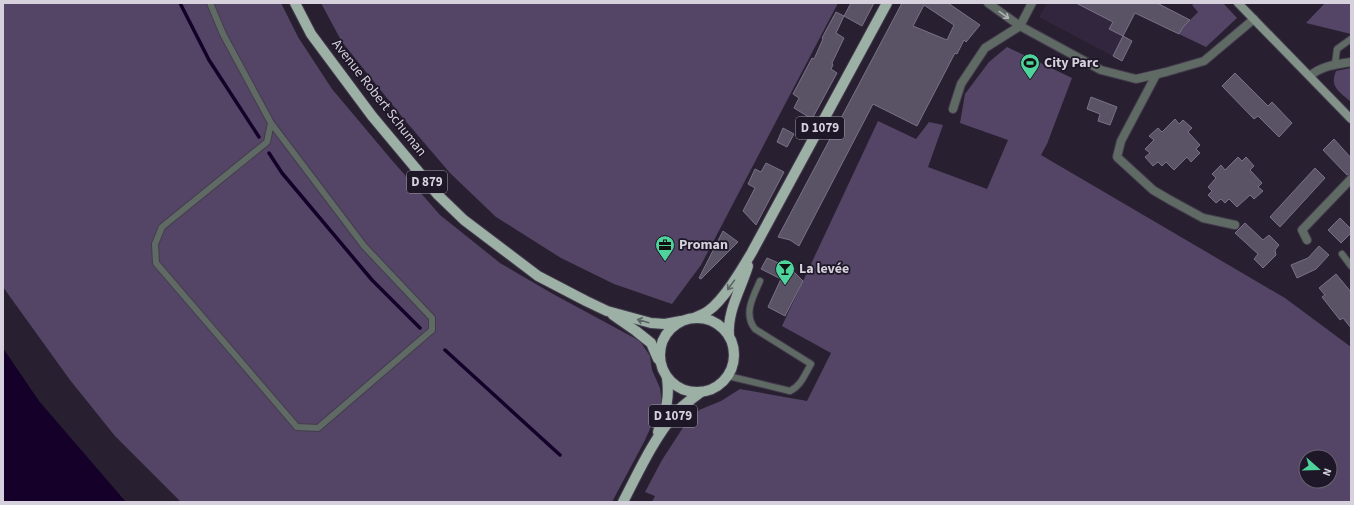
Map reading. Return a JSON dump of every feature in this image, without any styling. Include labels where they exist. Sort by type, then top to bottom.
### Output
[{"type":"main road","name":"Avenue Robert Schuman","points":[[295,3],[311,34],[372,116],[438,195],[464,220],[538,276],[607,311],[636,331],[650,343],[660,362]]},
{"type":"main road","name":"D 1079","points":[[694,318],[709,310],[733,284],[888,3]]},
{"type":"main road","name":"D 1079","points":[[729,336],[728,327],[731,309],[744,279],[752,252]]},
{"type":"main road","name":"Avenue Robert Schuman","points":[[607,311],[651,323],[665,324],[681,321]]},
{"type":"main road","points":[[694,318],[704,318],[723,328],[729,336],[733,346],[734,356],[728,376],[721,384],[712,390],[701,392],[689,392],[680,389],[673,384],[667,378],[660,362],[659,353],[664,337],[671,328],[681,321],[694,318]]},
{"type":"main road","name":"D 1079","points":[[652,447],[667,407],[667,378]]},
{"type":"main road","name":"D 1079","points":[[623,502],[652,447],[674,414],[701,392]]},
{"type":"street","points":[[988,3],[1020,26],[1101,70],[1136,79],[1156,75],[1204,61],[1254,19]]},
{"type":"street","points":[[953,109],[961,84],[985,48],[1020,26],[1032,3]]},
{"type":"street","points":[[1238,3],[1351,119]]},
{"type":"street","points":[[1310,76],[1315,72],[1335,64],[1351,62]]},
{"type":"street","points":[[1156,75],[1121,141],[1117,157],[1142,181],[1165,197],[1204,218],[1235,225]]},
{"type":"street","points":[[1308,240],[1302,230],[1351,179]]},
{"type":"lane","points":[[210,3],[223,34],[271,123],[364,246],[432,318],[432,330],[318,428],[297,427],[156,263],[155,244],[162,227],[267,142],[271,123]]},
{"type":"lane","points":[[1335,64],[1337,49],[1351,39]]},
{"type":"lane","points":[[1342,254],[1351,266]]},
{"type":"lane","points":[[728,376],[790,391],[800,383],[811,364],[754,329],[750,323],[750,306],[760,281]]},
{"type":"shaded area","points":[[3,3],[281,3],[298,37],[332,89],[440,215],[500,263],[553,294],[640,341],[650,356],[652,370],[660,388],[662,403],[644,442],[612,502],[181,502],[115,436],[70,380],[3,287]]},
{"type":"shaded area","points":[[321,3],[838,3],[701,265],[672,304],[614,284],[561,258],[496,217],[450,173],[403,118],[342,42]]},
{"type":"shaded area","points":[[1047,3],[1140,4],[1123,36],[1132,41],[1122,61],[1039,17]]},
{"type":"shaded area","points":[[1195,3],[1223,3],[1237,18],[1206,47],[1179,34],[1183,27],[1198,12],[1192,5]]},
{"type":"shaded area","points":[[1325,3],[1351,3],[1351,34],[1306,23]]},
{"type":"shaded area","points":[[1007,47],[1072,78],[1047,144],[1041,155],[1285,298],[1351,347],[1351,502],[652,502],[655,496],[645,492],[662,460],[684,426],[699,410],[721,401],[740,389],[807,401],[831,353],[782,326],[878,121],[916,139],[929,122],[943,125],[928,167],[987,189],[1008,140],[960,123],[965,94],[989,62]]},
{"type":"shaded area","points":[[1351,68],[1351,102],[1337,89],[1334,77],[1336,71]]},
{"type":"shaded area","points":[[3,348],[39,401],[126,502],[3,502]]},
{"type":"building","points":[[851,3],[874,3],[862,26],[844,16]]},
{"type":"building","points":[[902,3],[948,3],[980,25],[966,42],[964,40],[957,54],[955,53],[917,126],[873,104],[799,246],[790,240],[778,237]],"holes":[[[924,5],[954,25],[947,40],[913,26]]]},
{"type":"building","points":[[1076,3],[1157,3],[1190,20],[1179,34],[1135,13],[1123,36],[1109,29],[1113,22]]},
{"type":"building","points":[[836,12],[844,16],[836,33],[844,38],[832,63],[833,65],[831,69],[837,73],[812,119],[794,108],[799,98],[793,94],[812,58],[814,59],[823,39],[822,38]]},
{"type":"building","points":[[1123,36],[1132,41],[1122,61],[1113,56]]},
{"type":"building","points":[[1235,73],[1268,106],[1272,102],[1292,123],[1279,137],[1258,116],[1254,119],[1222,86]]},
{"type":"building","points":[[1091,97],[1117,107],[1110,125],[1098,121],[1100,114],[1087,109]]},
{"type":"building","points":[[1175,119],[1179,124],[1183,120],[1192,128],[1188,132],[1200,145],[1196,149],[1200,153],[1191,162],[1187,157],[1174,170],[1166,162],[1162,166],[1158,162],[1153,166],[1145,157],[1150,153],[1145,149],[1154,140],[1149,136],[1158,128],[1162,132]]},
{"type":"building","points":[[783,128],[794,134],[787,147],[777,142]]},
{"type":"building","points":[[1334,139],[1351,158],[1351,174],[1347,175],[1323,150]]},
{"type":"building","points":[[1238,157],[1242,161],[1246,157],[1254,166],[1250,170],[1262,183],[1258,187],[1263,191],[1254,199],[1250,195],[1237,207],[1229,199],[1225,203],[1221,199],[1216,203],[1208,195],[1212,191],[1208,187],[1216,178],[1212,174],[1221,165],[1225,170]]},
{"type":"building","points":[[766,163],[784,172],[756,225],[743,211],[755,188],[748,184],[755,169],[761,172]]},
{"type":"building","points":[[1315,168],[1325,178],[1280,227],[1270,217]]},
{"type":"building","points":[[1340,218],[1351,229],[1351,233],[1341,243],[1328,230]]},
{"type":"building","points":[[1245,223],[1263,240],[1269,235],[1279,245],[1275,250],[1276,255],[1263,268],[1254,259],[1258,254],[1235,233]]},
{"type":"building","points":[[723,231],[738,242],[701,279],[699,278]]},
{"type":"building","points":[[1319,246],[1329,255],[1316,269],[1297,278],[1291,265],[1308,258]]},
{"type":"building","points":[[767,258],[790,268],[803,281],[785,316],[768,307],[781,279],[761,269]]},
{"type":"building","points":[[1336,274],[1351,292],[1351,328],[1343,318],[1340,320],[1322,297],[1325,295],[1319,288]]},
{"type":"waterway","points":[[180,3],[209,60],[259,137]]},
{"type":"waterway","points":[[269,153],[282,173],[372,280],[420,328]]},
{"type":"waterway","points":[[445,350],[560,455]]},
{"type":"place","name":"City Parc","points":[[1030,80]]},
{"type":"place","name":"Proman","points":[[665,262]]},
{"type":"place","name":"La levée","points":[[785,286]]}]
